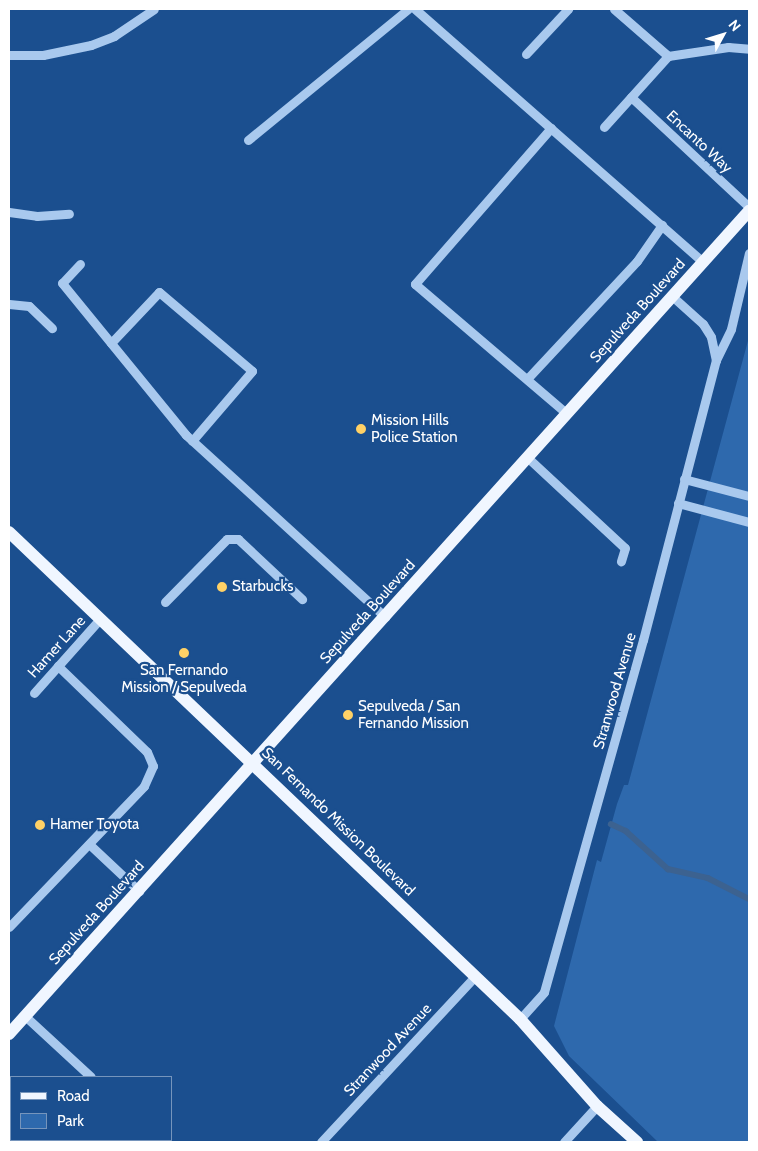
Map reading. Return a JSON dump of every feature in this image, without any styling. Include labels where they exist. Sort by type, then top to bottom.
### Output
[{"type":"main road","name":"Sepulveda Boulevard","points":[[9,1034],[568,414],[749,209]]},
{"type":"main road","name":"San Fernando Mission Boulevard","points":[[9,532],[520,1019],[597,1106],[634,1141]]},
{"type":"street","points":[[9,55],[43,55],[91,45],[114,36],[154,9]]},
{"type":"street","points":[[248,140],[408,9]]},
{"type":"street","points":[[415,9],[703,262]]},
{"type":"street","points":[[526,54],[568,9]]},
{"type":"street","points":[[614,9],[668,56]]},
{"type":"street","points":[[604,127],[668,56],[728,47],[749,49]]},
{"type":"street","name":"Encanto Way","points":[[631,97],[749,209]]},
{"type":"street","points":[[552,128],[416,284],[568,414]]},
{"type":"street","points":[[9,212],[37,216],[69,214]]},
{"type":"street","points":[[527,379],[630,269],[662,225]]},
{"type":"street","name":"Stranwood Avenue","points":[[520,1019],[544,992],[643,640],[716,360],[731,329],[749,253]]},
{"type":"street","points":[[80,264],[62,283],[192,441],[385,617]]},
{"type":"street","points":[[111,343],[159,292],[252,371],[192,441]]},
{"type":"street","name":"Stranwood Avenue","points":[[672,298],[703,324],[711,337],[716,360]]},
{"type":"street","points":[[9,304],[29,306],[52,328]]},
{"type":"street","points":[[528,458],[626,548],[621,561]]},
{"type":"street","points":[[684,479],[749,496]]},
{"type":"street","points":[[678,503],[749,522]]},
{"type":"street","points":[[165,602],[227,539],[238,539],[302,599]]},
{"type":"street","name":"Hamer Lane","points":[[34,693],[100,619]]},
{"type":"street","points":[[9,928],[144,786],[153,766],[147,752],[58,666]]},
{"type":"street","points":[[89,844],[139,892]]},
{"type":"street","name":"Stranwood Avenue","points":[[321,1142],[474,976]]},
{"type":"street","points":[[26,1017],[90,1076]]},
{"type":"street","points":[[564,1142],[597,1106]]},
{"type":"green space","points":[[749,337],[749,1142],[658,1142],[569,1056],[554,1026],[597,860],[601,862],[617,804],[624,785],[628,785]]},
{"type":"waterway","points":[[611,824],[626,831],[668,869],[708,878],[749,899]]},
{"type":"place","name":"Mission Hills Police Station","points":[[361,429]]},
{"type":"place","name":"Starbucks","points":[[222,587]]},
{"type":"place","name":"San Fernando Mission / Sepulveda","points":[[184,653]]},
{"type":"place","name":"Sepulveda / San Fernando Mission","points":[[348,715]]},
{"type":"place","name":"Hamer Toyota","points":[[40,825]]}]
